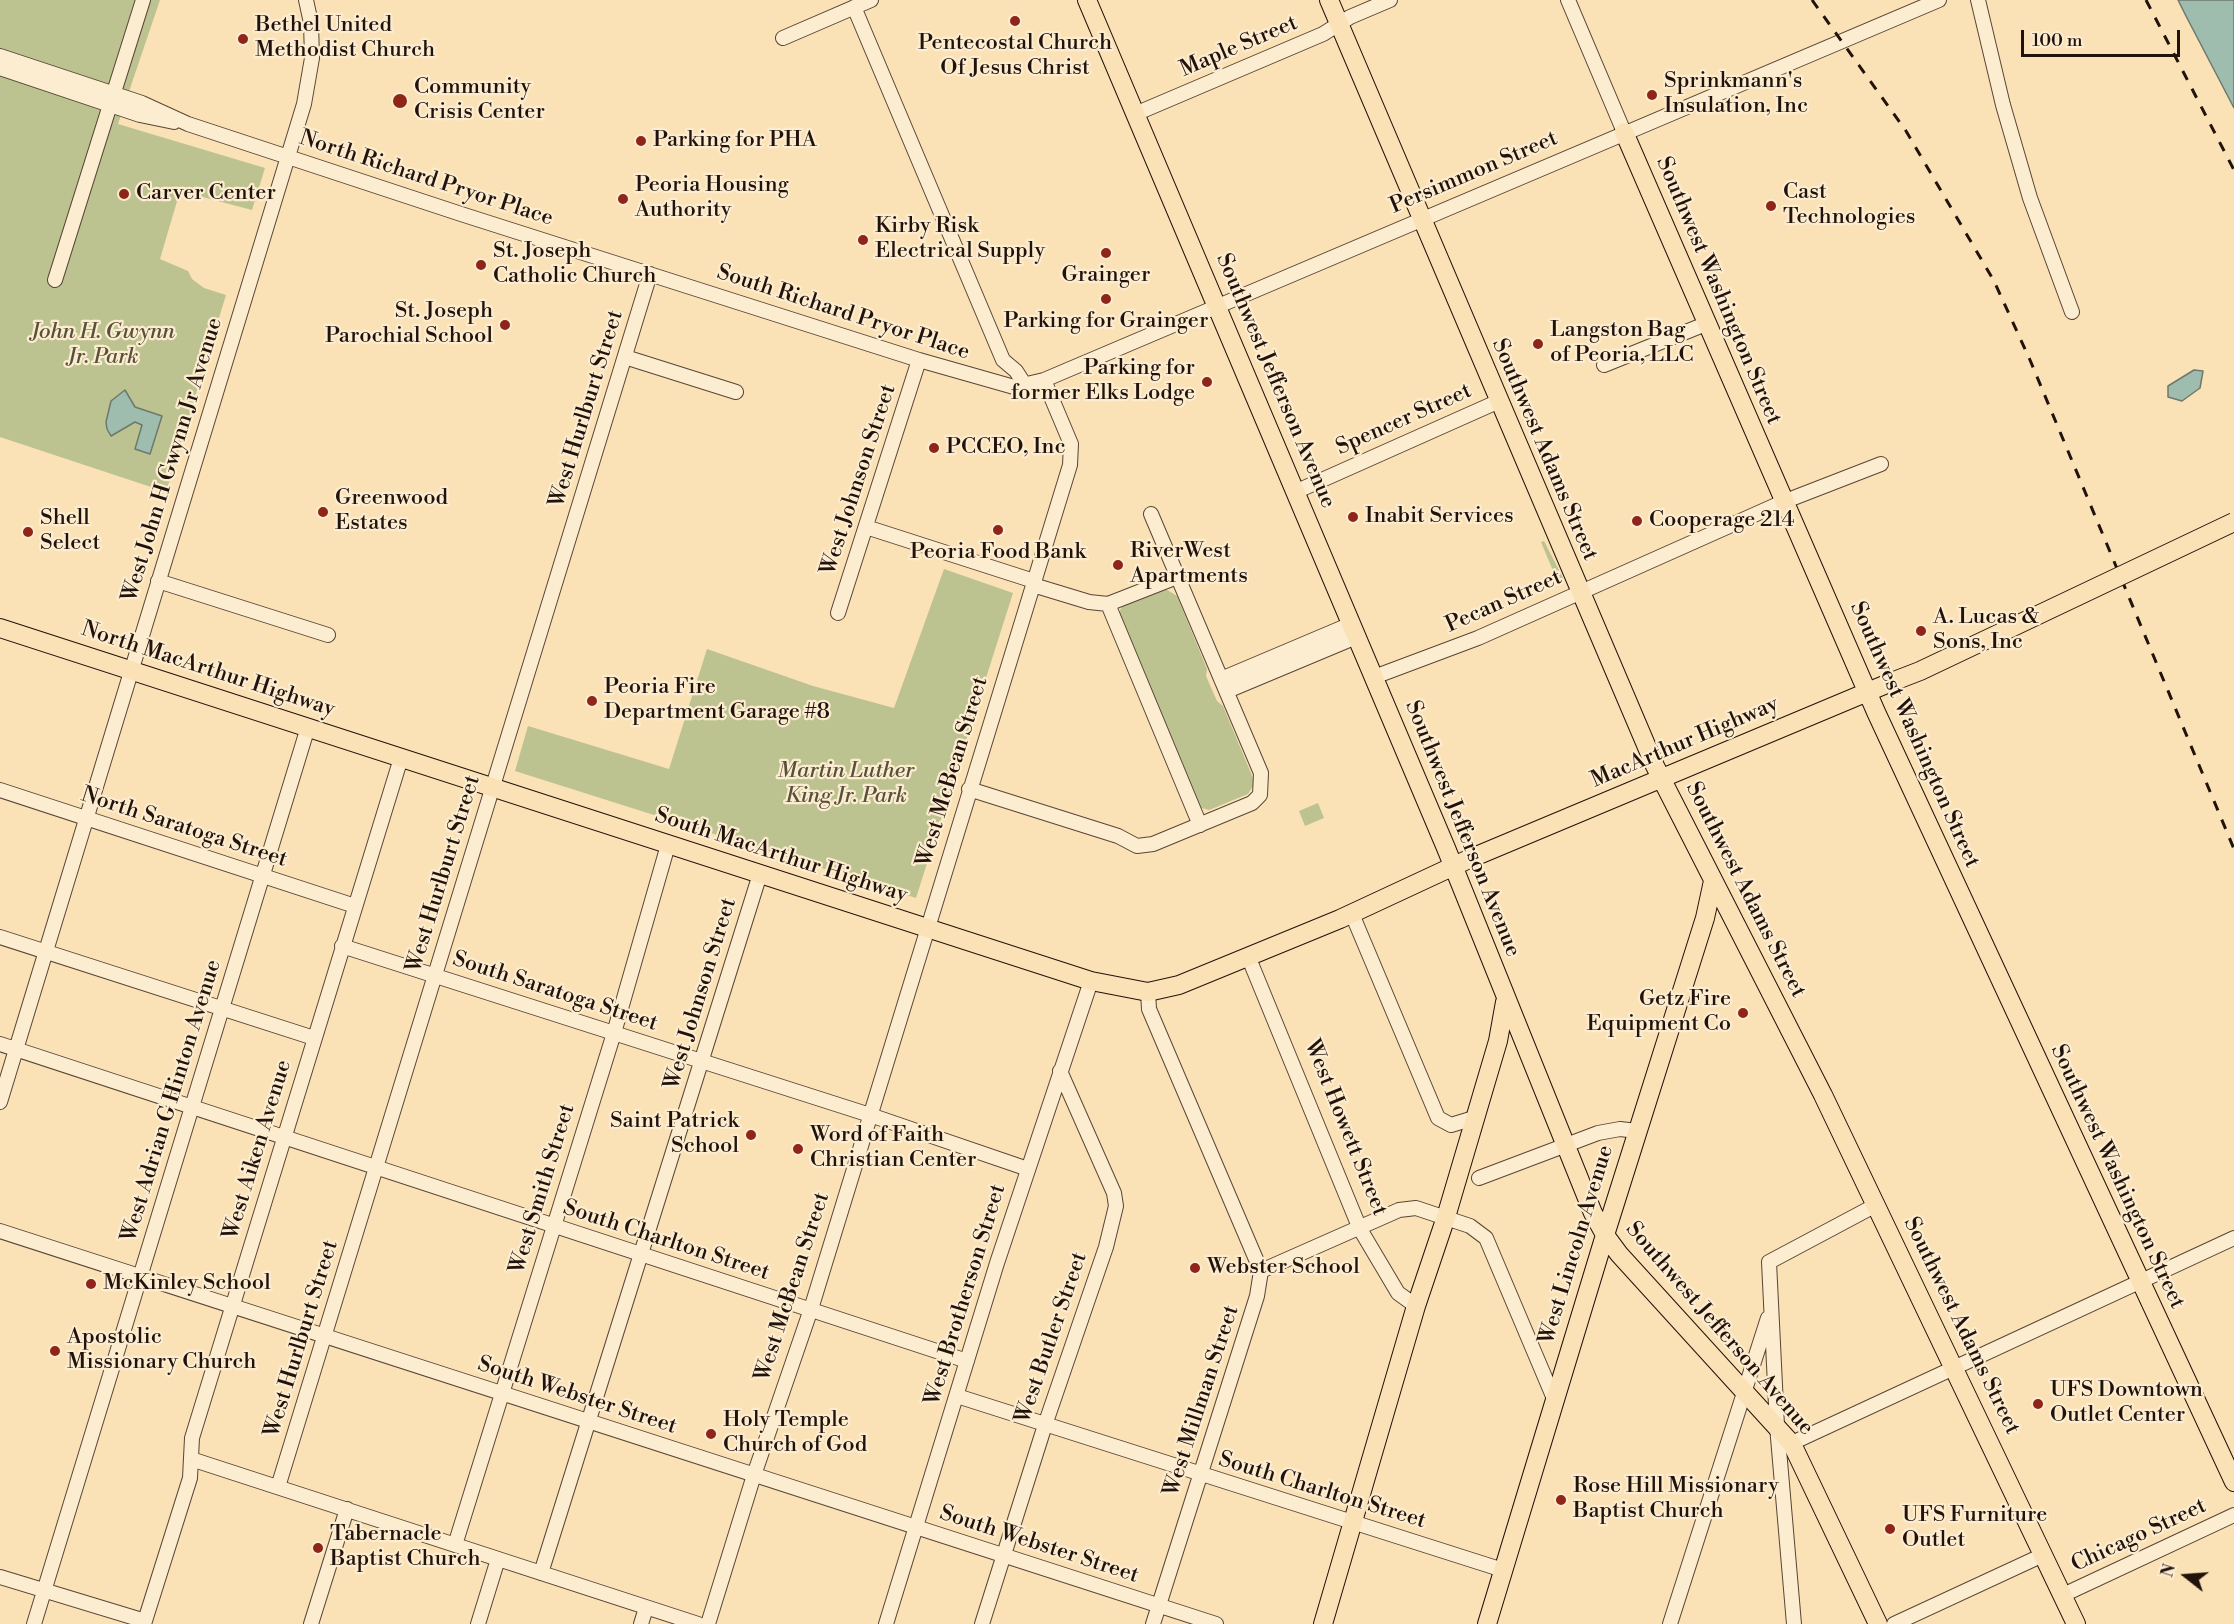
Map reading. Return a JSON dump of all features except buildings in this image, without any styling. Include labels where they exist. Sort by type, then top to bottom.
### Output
[{"type":"main road","name":"Southwest Jefferson Avenue","points":[[1088,0],[1453,867],[1564,1146],[1605,1235],[1777,1426],[1878,1624]]},
{"type":"main road","name":"Southwest Adams Street","points":[[1329,0],[1497,402],[1661,779],[1876,1205],[2076,1624]]},
{"type":"main road","name":"Southwest Washington Street","points":[[1624,132],[1867,692],[2234,1482]]},
{"type":"main road","name":"MacArthur Highway","points":[[1148,992],[1170,988],[1352,914],[1453,867],[1920,671],[2234,522]]},
{"type":"main road","name":"North MacArthur Highway","points":[[0,628],[401,758]]},
{"type":"main road","name":"South MacArthur Highway","points":[[401,758],[1091,981],[1148,992]]},
{"type":"main road","name":"West Lincoln Avenue","points":[[1487,1624],[1637,1131],[1705,918],[1713,881]]},
{"type":"main road","points":[[1323,1624],[1416,1306],[1446,1217],[1498,1041],[1506,1000]]},
{"type":"street","points":[[55,280],[143,0]]},
{"type":"street","name":"West John H Gwynn Jr Avenue","points":[[0,1102],[304,104],[311,69],[311,30],[306,0]]},
{"type":"street","points":[[783,38],[871,0]]},
{"type":"street","name":"Maple Street","points":[[1135,114],[1339,25],[1350,17],[1390,0]]},
{"type":"street","name":"Southwest Washington Street","points":[[1568,0],[1624,132]]},
{"type":"street","name":"Persimmon Street","points":[[1025,385],[1044,380],[1939,0]]},
{"type":"street","points":[[1978,0],[2003,105],[2030,198],[2072,312]]},
{"type":"street","points":[[854,7],[1003,360],[1016,371],[1025,385]]},
{"type":"street","name":"North Richard Pryor Place","points":[[0,56],[111,99]]},
{"type":"street","name":"North Richard Pryor Place","points":[[0,68],[111,99],[142,103],[188,124],[650,274]]},
{"type":"street","name":"South Richard Pryor Place","points":[[650,274],[919,360],[1007,386],[1025,385]]},
{"type":"street","name":"West Hurlburt Street","points":[[279,1487],[650,274]]},
{"type":"street","points":[[1604,365],[1708,323]]},
{"type":"street","points":[[625,357],[736,392]]},
{"type":"street","name":"West Johnson Street","points":[[838,613],[919,360]]},
{"type":"street","name":"West McBean Street","points":[[708,1624],[754,1475],[811,1309],[969,789],[1071,465],[1071,444],[1044,380]]},
{"type":"street","name":"Spencer Street","points":[[1295,492],[1497,402]]},
{"type":"street","name":"Pecan Street","points":[[1374,677],[1478,638],[1783,502],[1881,464]]},
{"type":"street","points":[[969,789],[1118,836],[1137,846],[1153,844],[1200,825],[1252,803],[1260,795],[1263,787],[1261,773],[1151,514]]},
{"type":"street","points":[[867,527],[1089,602],[1108,604],[1177,577]]},
{"type":"street","points":[[158,581],[328,635]]},
{"type":"street","points":[[1108,604],[1200,825]]},
{"type":"street","points":[[1224,685],[1354,630]]},
{"type":"street","name":"West Adrian G Hinton Avenue","points":[[34,1624],[308,727]]},
{"type":"street","name":"West Aiken Avenue","points":[[145,1623],[189,1478],[192,1438],[401,758]]},
{"type":"street","name":"North Saratoga Street","points":[[0,790],[355,906]]},
{"type":"street","name":"West Smith Street","points":[[455,1545],[614,1033],[668,845]]},
{"type":"street","name":"West Johnson Street","points":[[541,1573],[760,874]]},
{"type":"street","points":[[1352,914],[1438,1118],[1451,1125],[1474,1118]]},
{"type":"street","points":[[0,937],[314,1038]]},
{"type":"street","name":"South Saratoga Street","points":[[342,946],[870,1115],[1028,1169]]},
{"type":"street","name":"West Howett Street","points":[[1248,956],[1360,1229],[1398,1293],[1416,1306]]},
{"type":"street","name":"West Brotherson Street","points":[[886,1624],[1028,1169],[1091,981]]},
{"type":"street","points":[[1148,992],[1149,1009],[1261,1271],[1399,1210],[1416,1208],[1470,1226],[1486,1238],[1555,1401]]},
{"type":"street","name":"South Charlton Street","points":[[0,1044],[967,1361]]},
{"type":"street","name":"West Butler Street","points":[[982,1624],[1045,1425],[1106,1247],[1116,1206],[1114,1193],[1060,1071]]},
{"type":"street","points":[[1479,1178],[1603,1132],[1637,1131]]},
{"type":"street","points":[[1777,1426],[1769,1262],[1876,1205]]},
{"type":"street","name":"South Webster Street","points":[[0,1231],[1216,1624]]},
{"type":"street","points":[[1794,1624],[1786,1447],[2234,1238]]},
{"type":"street","name":"West Millman Street","points":[[1153,1624],[1257,1296],[1261,1271]]},
{"type":"street","points":[[1670,1624],[1743,1390],[1771,1311]]},
{"type":"street","name":"South Charlton Street","points":[[957,1396],[1503,1570]]},
{"type":"street","points":[[191,1459],[698,1624]]},
{"type":"street","points":[[311,1624],[347,1509]]},
{"type":"street","name":"Chicago Street","points":[[2063,1595],[2234,1515]]},
{"type":"street","name":"Chicago Street","points":[[1894,1624],[2043,1555]]},
{"type":"street","points":[[478,1624],[498,1559]]},
{"type":"street","points":[[0,1577],[145,1623]]},
{"type":"street","points":[[641,1624],[646,1608]]},
{"type":"green space","name":"John H. Gwynn Jr. Park","points":[[0,0],[160,0],[118,124],[265,168],[252,210],[180,191],[160,259],[188,271],[192,279],[204,288],[226,295],[166,492],[0,437]]},
{"type":"green space","points":[[1544,541],[1564,580],[1559,585],[1541,542]]},
{"type":"green space","name":"Martin Luther King Jr. Park","points":[[944,569],[1013,593],[916,898],[515,771],[528,726],[669,769],[707,649],[813,686],[894,708]]},
{"type":"green space","points":[[1164,588],[1177,596],[1207,669],[1206,676],[1217,701],[1223,706],[1253,778],[1253,786],[1248,794],[1209,810],[1198,807],[1194,791],[1118,614],[1124,603]]},
{"type":"green space","points":[[1318,803],[1324,818],[1305,826],[1299,811]]},
{"type":"shaded area","points":[[2178,0],[2234,0],[2234,108],[2186,16]]},
{"type":"shaded area","points":[[2194,370],[2203,371],[2200,388],[2182,401],[2168,397],[2168,386]]},
{"type":"shaded area","points":[[125,390],[135,407],[162,416],[150,454],[135,449],[142,425],[135,422],[111,436],[107,429],[106,422],[111,401]]},
{"type":"railway","points":[[1812,0],[1906,131],[1994,281],[2030,360],[2234,849]]},
{"type":"railway","points":[[2146,0],[2234,170]]},
{"type":"place","name":"Pentecostal Church Of Jesus Christ","points":[[1015,21]]},
{"type":"place","name":"Bethel United Methodist Church","points":[[243,39]]},
{"type":"place","name":"Sprinkmann's Insulation, Inc","points":[[1652,95]]},
{"type":"place","name":"Community Crisis Center","points":[[400,101]]},
{"type":"place","name":"Parking for PHA","points":[[641,141]]},
{"type":"place","name":"Carver Center","points":[[124,194]]},
{"type":"place","name":"Peoria Housing Authority","points":[[623,199]]},
{"type":"place","name":"Cast Technologies","points":[[1771,206]]},
{"type":"place","name":"Kirby Risk Electrical Supply","points":[[863,240]]},
{"type":"place","name":"Grainger","points":[[1106,253]]},
{"type":"place","name":"St. Joseph Catholic Church","points":[[481,265]]},
{"type":"place","name":"Parking for Grainger","points":[[1106,299]]},
{"type":"place","name":"St. Joseph Parochial School","points":[[505,325]]},
{"type":"place","name":"Langston Bag of Peoria, LLC","points":[[1538,344]]},
{"type":"place","name":"Parking for former Elks Lodge","points":[[1207,382]]},
{"type":"place","name":"PCCEO, Inc","points":[[934,448]]},
{"type":"place","name":"Greenwood Estates","points":[[323,512]]},
{"type":"place","name":"Inabit Services","points":[[1353,517]]},
{"type":"place","name":"Cooperage 214","points":[[1637,521]]},
{"type":"place","name":"Peoria Food Bank","points":[[998,530]]},
{"type":"place","name":"Shell Select","points":[[28,532]]},
{"type":"place","name":"RiverWest Apartments","points":[[1118,565]]},
{"type":"place","name":"A. Lucas & Sons, Inc","points":[[1921,631]]},
{"type":"place","name":"Peoria Fire Department Garage #8","points":[[592,701]]},
{"type":"place","name":"Getz Fire Equipment Co","points":[[1743,1013]]},
{"type":"place","name":"Saint Patrick School","points":[[751,1135]]},
{"type":"place","name":"Word of Faith Christian Center","points":[[798,1149]]},
{"type":"place","name":"Webster School","points":[[1195,1268]]},
{"type":"place","name":"McKinley School","points":[[91,1284]]},
{"type":"place","name":"Apostolic Missionary Church","points":[[55,1351]]},
{"type":"place","name":"UFS Downtown Outlet Center","points":[[2038,1404]]},
{"type":"place","name":"Holy Temple Church of God","points":[[711,1434]]},
{"type":"place","name":"Rose Hill Missionary Baptist Church","points":[[1561,1500]]},
{"type":"place","name":"UFS Furniture Outlet","points":[[1890,1529]]},
{"type":"place","name":"Tabernacle Baptist Church","points":[[318,1548]]}]
